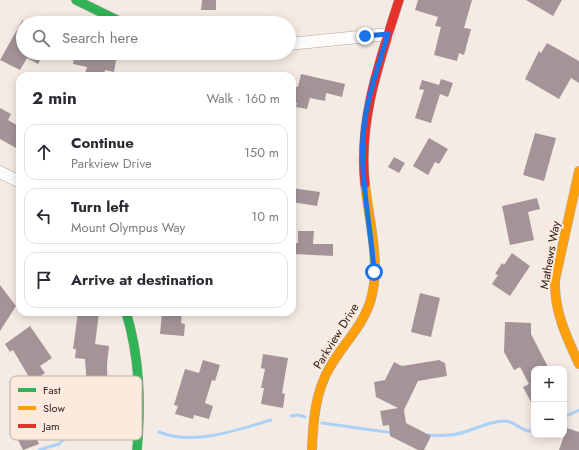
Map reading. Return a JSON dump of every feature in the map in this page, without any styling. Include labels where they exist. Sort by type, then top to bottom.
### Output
[{"type":"street","points":[[76,0],[109,16]]},
{"type":"street","name":"Parkview Drive","points":[[312,450],[316,403],[321,386],[339,352],[361,323],[370,304],[374,290],[372,238],[366,200],[363,135],[366,109],[399,0]]},
{"type":"street","points":[[296,43],[388,34]]},
{"type":"street","name":"Mathews Way","points":[[579,171],[555,280],[554,296],[559,321],[579,364]]},
{"type":"street","points":[[0,172],[16,180]]},
{"type":"street","points":[[127,316],[135,340],[140,376]]},
{"type":"street","points":[[137,450],[138,440]]},
{"type":"building","points":[[202,0],[216,0],[216,10],[201,10]]},
{"type":"building","points":[[418,0],[472,0],[464,28],[471,29],[464,55],[459,53],[457,61],[434,55],[441,27],[435,26],[438,17],[415,10]]},
{"type":"building","points":[[526,0],[562,0],[553,16]]},
{"type":"building","points":[[16,31],[16,60],[26,60],[20,70],[0,60]]},
{"type":"building","points":[[547,43],[579,61],[579,83],[571,78],[559,99],[525,79],[539,51],[541,53]]},
{"type":"building","points":[[31,60],[40,60],[38,64]]},
{"type":"building","points":[[74,60],[116,60],[114,72],[105,70],[105,72],[85,72],[87,67],[73,64]]},
{"type":"building","points":[[301,74],[345,84],[342,97],[326,93],[325,101],[310,98],[307,109],[296,107],[296,86],[298,87]]},
{"type":"building","points":[[441,79],[453,83],[448,97],[440,94],[431,123],[415,118],[424,90],[419,89],[422,80],[439,85]]},
{"type":"building","points":[[0,108],[11,114],[8,120],[16,125],[16,148],[0,139]]},
{"type":"building","points":[[535,133],[556,138],[544,181],[523,175]]},
{"type":"building","points":[[429,138],[448,149],[439,164],[435,162],[428,175],[413,166]]},
{"type":"building","points":[[394,157],[405,163],[399,173],[388,167]]},
{"type":"building","points":[[296,189],[320,192],[317,206],[296,203]]},
{"type":"building","points":[[537,198],[540,209],[528,212],[534,240],[510,245],[502,206]]},
{"type":"building","points":[[298,231],[314,231],[313,244],[333,244],[333,256],[296,254],[296,243],[298,243]]},
{"type":"building","points":[[512,253],[530,266],[510,296],[492,284],[498,275],[495,274],[502,263],[504,265]]},
{"type":"building","points":[[0,285],[16,306],[0,331]]},
{"type":"building","points":[[420,293],[440,298],[431,337],[411,332]]},
{"type":"building","points":[[77,316],[99,316],[95,344],[109,346],[107,376],[86,376],[85,359],[75,358],[76,349],[73,349]]},
{"type":"building","points":[[162,316],[182,316],[181,323],[185,324],[184,336],[160,334]]},
{"type":"building","points":[[505,322],[531,323],[531,334],[547,366],[531,366],[531,402],[523,387],[529,384],[520,367],[514,370],[504,352]]},
{"type":"building","points":[[30,326],[52,358],[40,366],[45,373],[41,376],[28,376],[13,350],[10,352],[5,344]]},
{"type":"building","points":[[263,354],[288,358],[282,393],[285,394],[283,408],[261,404],[264,388],[261,388],[265,369],[261,368]]},
{"type":"building","points":[[203,360],[220,365],[215,381],[212,380],[205,403],[213,406],[209,419],[194,415],[193,419],[175,414],[178,406],[174,405],[185,369],[199,373]]},
{"type":"building","points":[[439,360],[445,363],[447,376],[418,381],[404,410],[406,423],[431,436],[424,450],[418,450],[390,436],[389,425],[383,426],[380,411],[398,408],[376,397],[374,382],[385,380],[394,362],[402,366]]},
{"type":"building","points":[[567,428],[579,432],[579,450],[559,450],[563,438],[567,438]]},
{"type":"building","points":[[18,440],[37,440],[39,444],[23,450]]},
{"type":"waterway","points":[[567,416],[579,410]]},
{"type":"waterway","points":[[291,416],[298,415],[305,417]]},
{"type":"waterway","points":[[159,432],[172,436],[201,437],[230,432],[271,420]]},
{"type":"waterway","points":[[425,435],[457,434],[499,421],[510,422],[523,429],[531,431]]},
{"type":"waterway","points":[[322,423],[394,433]]},
{"type":"waterway","points":[[39,450],[59,444],[63,440]]},
{"type":"traffic: fast","points":[[76,0],[109,16]]},
{"type":"traffic: fast","points":[[127,316],[137,363],[138,376]]},
{"type":"traffic: fast","points":[[137,450],[138,440]]},
{"type":"traffic: slow","points":[[579,171],[555,280],[556,302],[559,313],[565,333],[579,364]]},
{"type":"traffic: slow","points":[[312,450],[314,418],[321,387],[330,367],[358,326],[368,308],[374,285],[375,257],[365,184]]},
{"type":"traffic: jam","points":[[365,184],[365,137],[372,90],[399,0]]},
{"type":"route","points":[[365,36],[388,34],[366,109],[363,135],[366,200],[372,238],[374,272]]}]
